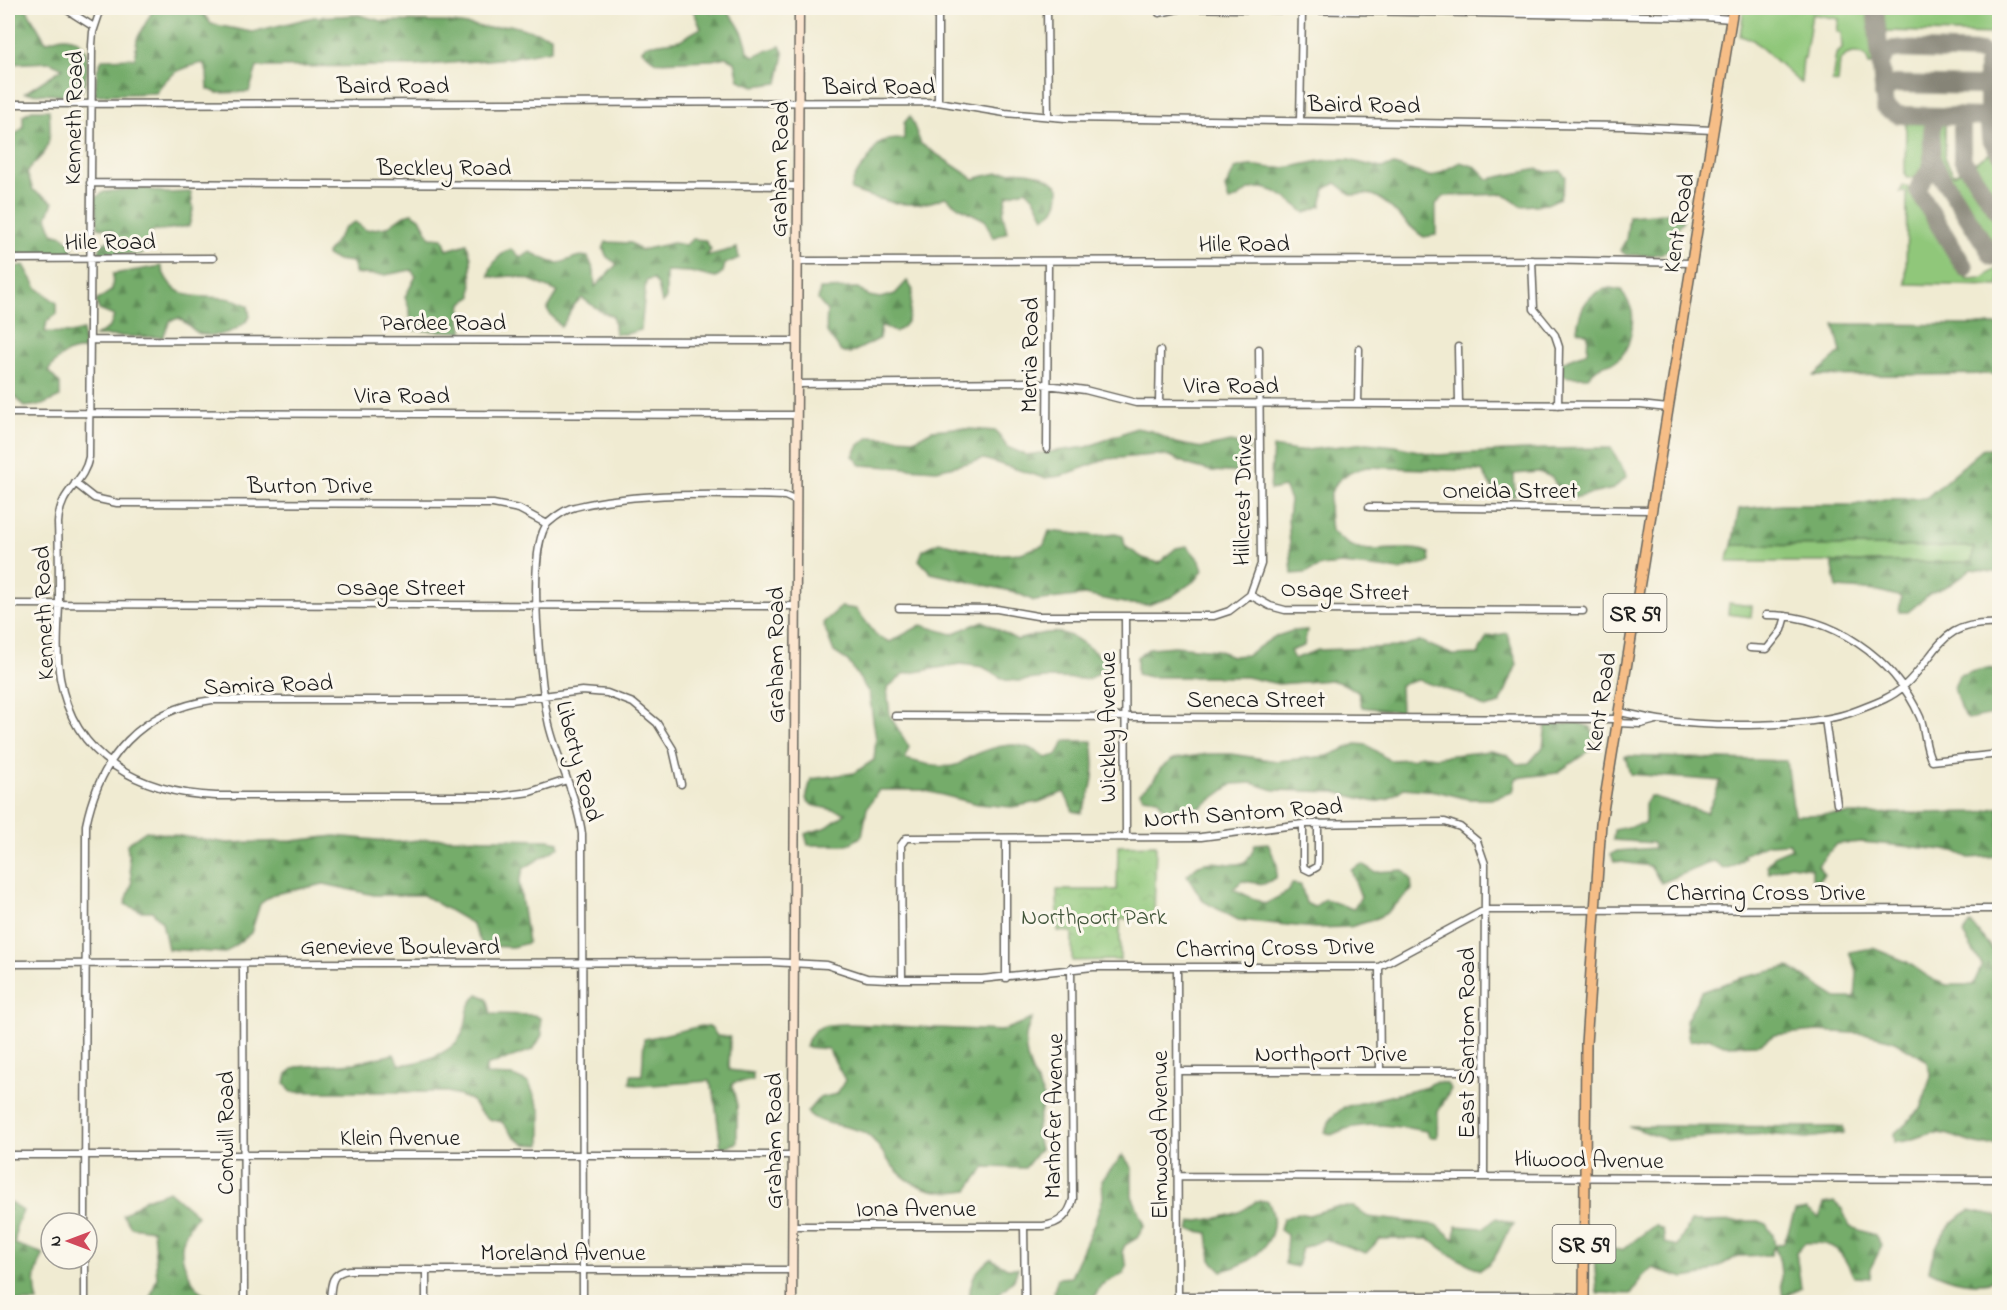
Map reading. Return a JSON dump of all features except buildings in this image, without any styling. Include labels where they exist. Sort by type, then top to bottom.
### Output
[{"type":"main road","name":"Graham Road","points":[[792,1302],[799,8]]},
{"type":"main road","name":"Kent Road","points":[[1585,1302],[1586,1050],[1601,823],[1733,8]]},
{"type":"street","points":[[64,8],[94,27]]},
{"type":"street","name":"Kenneth Road","points":[[101,8],[94,27],[90,104],[89,457],[85,471],[64,496],[58,515],[58,664],[63,692],[82,732],[110,763],[130,777],[150,786],[196,795],[500,796],[530,792],[567,780]]},
{"type":"street","points":[[938,8],[938,102]]},
{"type":"street","points":[[1047,8],[1048,116]]},
{"type":"street","points":[[1159,13],[1183,9],[1705,16],[1731,19]]},
{"type":"street","points":[[1300,121],[1302,11]]},
{"type":"street","name":"Baird Road","points":[[8,104],[938,102],[1005,113],[1048,116],[1623,126],[1713,130]]},
{"type":"street","name":"Beckley Road","points":[[90,183],[798,186]]},
{"type":"street","name":"Hile Road","points":[[8,259],[213,258]]},
{"type":"street","points":[[1532,260],[1534,309],[1555,335],[1559,347],[1558,405]]},
{"type":"street","name":"Hile Road","points":[[797,261],[1532,260],[1691,263]]},
{"type":"street","name":"Merria Road","points":[[1047,449],[1048,261]]},
{"type":"street","name":"Pardee Road","points":[[90,340],[796,341]]},
{"type":"street","points":[[1458,347],[1459,404]]},
{"type":"street","name":"Hillcrest Drive","points":[[1250,595],[1261,564],[1259,349]]},
{"type":"street","points":[[1358,404],[1359,349]]},
{"type":"street","points":[[1159,403],[1160,351]]},
{"type":"street","name":"Vira Road","points":[[796,384],[1046,384],[1085,390],[1126,401],[1159,403],[1640,405],[1668,408]]},
{"type":"street","name":"Vira Road","points":[[8,413],[796,415]]},
{"type":"street","name":"Burton Drive","points":[[75,483],[94,498],[117,503],[493,504],[519,508],[547,524]]},
{"type":"street","points":[[547,524],[564,511],[574,507],[635,499],[772,495],[789,497],[796,501]]},
{"type":"street","name":"Oneida Street","points":[[1369,507],[1651,510]]},
{"type":"street","name":"Liberty Road","points":[[547,524],[539,545],[537,605],[543,697],[577,808],[582,834],[583,1302]]},
{"type":"street","name":"Osage Street","points":[[899,608],[996,609],[1037,616],[1214,616],[1230,611],[1250,595],[1270,606],[1285,610],[1583,611]]},
{"type":"street","name":"Osage Street","points":[[8,604],[795,606]]},
{"type":"street","points":[[1766,615],[1786,616],[1833,629],[1869,651],[1902,688],[1921,719],[1928,754],[1932,761],[2000,754]]},
{"type":"street","points":[[1750,648],[1767,649],[1782,630],[1786,616]]},
{"type":"street","name":"Wickley Avenue","points":[[1125,617],[1126,838]]},
{"type":"street","points":[[1618,718],[1731,725],[1825,719],[1855,711],[1902,688],[1952,632],[1976,622],[2000,624]]},
{"type":"street","name":"Samira Road","points":[[85,1211],[86,825],[96,788],[110,763],[131,737],[147,724],[176,709],[202,702],[511,700],[597,692],[633,704],[652,718],[669,740],[677,759],[681,784]]},
{"type":"street","name":"Seneca Street","points":[[895,716],[1618,718]]},
{"type":"street","points":[[1618,718],[1641,724],[1656,720]]},
{"type":"street","points":[[1825,719],[1837,804]]},
{"type":"street","name":"North Santom Road","points":[[902,979],[902,841],[909,837],[1201,837],[1318,823],[1444,822],[1460,827],[1477,842],[1483,856],[1485,910]]},
{"type":"street","points":[[1303,824],[1303,863],[1304,868],[1310,871],[1317,867],[1318,823]]},
{"type":"street","points":[[1006,838],[1006,978]]},
{"type":"street","name":"Charring Cross Drive","points":[[793,963],[827,965],[867,978],[902,979],[1006,978],[1071,968],[1379,967],[1485,910],[2000,909]]},
{"type":"street","name":"East Santom Road","points":[[1484,1176],[1485,910]]},
{"type":"street","name":"Genevieve Boulevard","points":[[8,964],[793,963]]},
{"type":"street","name":"Conwill Road","points":[[243,964],[244,1302]]},
{"type":"street","points":[[1379,967],[1380,1071]]},
{"type":"street","name":"Marhofer Avenue","points":[[1025,1302],[1024,1226],[1053,1225],[1067,1214],[1073,1199],[1071,968]]},
{"type":"street","name":"Elmwood Avenue","points":[[1177,968],[1178,1299]]},
{"type":"street","name":"Northport Drive","points":[[1178,1071],[1484,1071]]},
{"type":"street","name":"Klein Avenue","points":[[8,1155],[793,1155]]},
{"type":"street","name":"Hiwood Avenue","points":[[1178,1176],[2000,1179]]},
{"type":"street","name":"Iona Avenue","points":[[792,1226],[1024,1226]]},
{"type":"street","name":"Moreland Avenue","points":[[330,1302],[332,1281],[336,1275],[349,1270],[792,1270]]},
{"type":"street","points":[[426,1270],[426,1302]]},
{"type":"street","points":[[85,1271],[85,1302]]},
{"type":"street","points":[[1178,1299],[1562,1296],[1585,1302]]},
{"type":"green space","points":[[8,8],[26,8],[46,42],[65,37],[80,43],[87,58],[82,91],[60,95],[25,93],[63,68],[50,62],[8,64]]},
{"type":"green space","points":[[154,8],[199,8],[211,24],[252,32],[314,17],[359,15],[382,21],[445,22],[490,28],[510,25],[551,36],[551,50],[510,58],[416,66],[257,67],[249,92],[217,93],[208,89],[207,72],[203,63],[176,72],[156,93],[95,95],[97,71],[102,59],[135,58],[137,39]]},
{"type":"green space","points":[[692,8],[707,8],[712,13],[723,9],[740,28],[746,40],[748,52],[753,56],[780,46],[784,54],[778,83],[754,86],[739,80],[735,62],[726,57],[712,60],[656,62],[642,50],[646,45],[680,40],[701,28]]},
{"type":"green space","points":[[1744,8],[1869,8],[1876,65],[1869,65],[1863,54],[1848,54],[1840,61],[1838,83],[1832,82],[1836,54],[1842,49],[1841,32],[1837,31],[1839,19],[1812,14],[1805,58],[1803,58],[1801,83],[1753,40],[1740,36]]},
{"type":"green space","points":[[1881,8],[1999,8],[1999,146],[1996,139],[1993,68],[1995,34],[1886,31]]},
{"type":"green space","points":[[32,110],[49,110],[50,133],[46,149],[27,173],[33,190],[53,202],[47,217],[53,233],[63,236],[73,245],[70,255],[8,254],[8,126],[14,135],[23,128],[23,115]]},
{"type":"green space","points":[[910,116],[921,144],[974,179],[996,173],[1019,172],[1041,176],[1051,181],[1059,188],[1058,202],[1054,209],[1044,217],[1033,196],[1025,190],[1007,195],[1003,214],[1007,232],[993,238],[985,220],[945,197],[922,204],[910,204],[886,201],[851,190],[855,176],[878,144],[887,140],[904,139],[904,123]]},
{"type":"green space","points":[[1906,121],[1925,122],[1928,125],[1925,170],[1915,178],[1906,177],[1905,174]]},
{"type":"green space","points":[[1940,122],[1945,122],[1945,160],[1954,175],[1966,168],[1999,220],[1999,260],[1939,165]]},
{"type":"green space","points":[[1995,150],[1999,158],[1999,209],[1971,165]]},
{"type":"green space","points":[[1329,160],[1349,160],[1381,168],[1394,165],[1432,177],[1460,162],[1476,167],[1488,179],[1538,169],[1546,172],[1561,171],[1566,177],[1560,198],[1547,204],[1521,206],[1503,194],[1445,196],[1436,204],[1436,235],[1424,237],[1377,197],[1367,194],[1352,195],[1336,183],[1325,189],[1321,206],[1305,213],[1279,194],[1264,189],[1249,190],[1229,201],[1225,188],[1235,169],[1254,166],[1282,168]]},
{"type":"green space","points":[[1903,186],[1907,186],[1912,192],[1967,279],[1983,278],[1999,267],[1999,286],[1906,284],[1907,192],[1900,192]]},
{"type":"green space","points":[[144,188],[166,193],[191,192],[193,210],[189,226],[150,232],[151,245],[141,254],[98,254],[102,244],[117,237],[112,230],[98,227],[95,198],[104,192]]},
{"type":"green space","points":[[412,213],[420,218],[430,237],[443,238],[447,250],[467,244],[471,257],[472,297],[462,303],[460,319],[463,332],[411,330],[410,311],[405,297],[416,276],[411,270],[385,275],[356,274],[352,262],[336,260],[326,255],[345,227],[355,222],[366,230],[387,227],[404,215]]},
{"type":"green space","points":[[1678,213],[1683,220],[1674,236],[1672,249],[1667,252],[1644,255],[1626,255],[1620,250],[1626,240],[1629,216]]},
{"type":"green space","points":[[693,239],[705,240],[711,250],[706,256],[737,248],[739,258],[725,264],[723,272],[715,278],[690,272],[666,271],[666,299],[662,303],[658,285],[653,279],[646,281],[641,330],[626,334],[615,334],[613,316],[602,312],[582,298],[575,304],[561,327],[547,310],[558,292],[524,278],[489,276],[496,260],[511,249],[521,258],[530,252],[555,263],[583,256],[588,257],[594,271],[595,287],[617,264],[607,257],[603,249],[606,242],[631,243],[641,250],[673,243],[685,245]]},
{"type":"green space","points":[[24,265],[37,288],[57,303],[57,314],[47,321],[45,332],[71,333],[83,330],[84,350],[63,355],[48,371],[60,384],[60,397],[42,405],[24,407],[16,397],[8,395],[8,268]]},
{"type":"green space","points":[[161,266],[168,281],[177,290],[199,297],[236,300],[248,306],[250,317],[234,330],[220,335],[198,333],[179,318],[170,321],[163,337],[95,336],[110,327],[114,316],[99,310],[96,301],[112,290],[113,274]]},
{"type":"green space","points":[[907,281],[913,290],[910,314],[906,324],[895,332],[881,325],[879,339],[851,353],[841,352],[827,332],[827,311],[818,300],[820,289],[858,288],[869,296],[880,298],[895,294]]},
{"type":"green space","points":[[1610,288],[1621,290],[1632,311],[1632,330],[1626,350],[1618,359],[1601,366],[1588,377],[1566,377],[1562,373],[1562,362],[1587,352],[1588,334],[1577,330],[1580,315],[1590,298]]},
{"type":"green space","points":[[1834,324],[1999,325],[1999,374],[1814,376],[1841,352]]},
{"type":"green space","points":[[955,428],[996,431],[1007,447],[1026,455],[1087,447],[1136,428],[1152,431],[1175,443],[1202,448],[1231,442],[1249,447],[1243,473],[1211,471],[1189,465],[1170,456],[1154,455],[1107,459],[1061,476],[1044,478],[984,459],[937,470],[861,465],[853,456],[859,445],[870,437],[916,439],[932,430]]},
{"type":"green space","points":[[1366,443],[1395,446],[1437,455],[1611,448],[1627,476],[1613,489],[1569,499],[1559,491],[1552,477],[1538,472],[1514,474],[1515,496],[1503,498],[1494,491],[1482,471],[1367,467],[1344,476],[1332,489],[1329,507],[1331,531],[1347,544],[1359,548],[1368,550],[1409,549],[1429,553],[1430,562],[1400,570],[1341,564],[1321,566],[1305,573],[1292,574],[1288,518],[1290,500],[1284,487],[1270,490],[1273,447],[1298,451]]},
{"type":"green space","points":[[1983,449],[1999,449],[1999,573],[1971,569],[1951,584],[1931,593],[1908,612],[1899,612],[1901,597],[1879,591],[1837,588],[1832,562],[1972,562],[1974,547],[1732,545],[1739,509],[1781,505],[1853,505],[1885,499],[1926,498]]},
{"type":"green space","points":[[1049,531],[1123,536],[1125,546],[1143,558],[1159,563],[1176,548],[1187,546],[1200,561],[1203,570],[1197,579],[1171,597],[1148,605],[1129,604],[1085,595],[1034,601],[1015,592],[931,573],[919,560],[923,550],[939,542],[991,555],[1021,553],[1044,545]]},
{"type":"green space","points":[[1732,545],[1974,547],[1972,562],[1727,562]]},
{"type":"green space","points":[[1729,603],[1752,606],[1751,617],[1728,614]]},
{"type":"green space","points":[[841,607],[856,609],[877,636],[890,642],[921,625],[952,634],[983,621],[1017,640],[1045,633],[1065,634],[1083,643],[1105,661],[1105,669],[1089,679],[1005,680],[983,667],[960,664],[904,674],[887,688],[890,716],[909,747],[905,759],[937,766],[950,766],[988,750],[1008,745],[1027,747],[1046,758],[1057,755],[1065,741],[1092,741],[1093,778],[1089,796],[1081,813],[1073,811],[1064,792],[1039,802],[1012,807],[978,804],[922,790],[879,790],[867,808],[862,836],[848,845],[808,845],[805,834],[827,827],[846,813],[812,805],[806,799],[811,779],[854,773],[874,760],[876,739],[869,693],[848,661],[834,652],[823,623]]},
{"type":"green space","points":[[1307,630],[1304,646],[1290,651],[1294,659],[1318,650],[1396,647],[1420,641],[1453,655],[1478,654],[1487,637],[1507,633],[1517,664],[1500,704],[1485,708],[1463,695],[1418,680],[1400,685],[1401,712],[1362,707],[1358,692],[1331,680],[1278,684],[1246,677],[1150,677],[1137,674],[1137,657],[1150,648],[1175,646],[1217,650],[1232,656],[1247,655],[1274,637],[1292,631]]},
{"type":"green space","points":[[1987,668],[1999,670],[1999,713],[1968,719],[1961,710],[1954,688],[1959,675]]},
{"type":"green space","points":[[1578,723],[1591,727],[1595,747],[1557,773],[1516,778],[1513,792],[1491,799],[1468,799],[1436,791],[1404,788],[1388,799],[1375,802],[1335,792],[1274,790],[1252,783],[1233,784],[1201,807],[1167,814],[1158,799],[1143,797],[1140,792],[1153,781],[1161,768],[1173,759],[1208,754],[1231,754],[1277,761],[1328,756],[1356,744],[1367,745],[1389,760],[1413,759],[1420,755],[1435,757],[1490,751],[1508,755],[1517,764],[1529,763],[1543,747],[1546,725]]},
{"type":"green space","points":[[1625,756],[1787,761],[1794,815],[1980,812],[1999,807],[1999,856],[1969,858],[1954,851],[1862,842],[1836,844],[1818,865],[1824,875],[1818,881],[1812,879],[1812,868],[1790,865],[1769,873],[1767,866],[1775,855],[1792,848],[1789,843],[1768,844],[1742,855],[1745,857],[1743,859],[1729,867],[1723,869],[1714,861],[1661,883],[1650,866],[1614,861],[1611,854],[1617,851],[1654,848],[1653,843],[1613,840],[1614,830],[1645,823],[1645,804],[1650,796],[1707,813],[1721,781],[1630,774]]},
{"type":"green space","points":[[146,831],[227,843],[292,841],[335,836],[398,842],[440,838],[548,840],[559,842],[559,847],[524,868],[519,882],[528,943],[512,947],[483,946],[471,923],[423,895],[374,895],[324,884],[274,894],[260,904],[251,933],[225,953],[168,949],[162,922],[152,911],[140,911],[125,904],[132,884],[127,844]]},
{"type":"green space","points":[[1268,843],[1277,865],[1276,878],[1264,884],[1242,881],[1233,889],[1265,904],[1288,892],[1292,884],[1301,885],[1306,903],[1314,907],[1325,899],[1353,909],[1361,897],[1351,870],[1362,864],[1375,872],[1403,870],[1411,879],[1412,890],[1385,914],[1350,927],[1315,928],[1238,920],[1203,901],[1187,875],[1194,868],[1208,862],[1239,864],[1251,855],[1255,844]]},
{"type":"green space","name":"Northport Park","points":[[1156,845],[1154,919],[1120,919],[1120,960],[1072,961],[1072,932],[1058,931],[1057,890],[1117,890],[1118,846]]},
{"type":"green space","points":[[1971,923],[1991,948],[1999,954],[1999,1143],[1981,1145],[1936,1133],[1895,1142],[1894,1134],[1921,1109],[1931,1076],[1926,1060],[1893,1040],[1868,1034],[1817,1031],[1774,1035],[1760,1044],[1724,1045],[1709,1038],[1689,1041],[1686,1021],[1701,992],[1741,978],[1789,967],[1837,998],[1855,998],[1857,973],[1849,952],[1873,948],[1907,962],[1933,980],[1947,985],[1973,985],[1982,965],[1963,934]]},
{"type":"green space","points":[[478,994],[487,998],[491,1014],[534,1015],[540,1018],[542,1035],[533,1050],[486,1066],[486,1075],[513,1076],[529,1083],[541,1112],[541,1145],[524,1144],[513,1136],[502,1122],[489,1119],[480,1112],[471,1100],[448,1092],[291,1092],[285,1083],[287,1074],[296,1067],[355,1063],[394,1054],[399,1064],[407,1064],[426,1060],[444,1052],[463,1032],[468,1010]]},
{"type":"green space","points":[[1032,1019],[1026,1039],[1026,1049],[1031,1068],[1044,1097],[1036,1132],[1040,1149],[1025,1168],[985,1167],[968,1190],[944,1192],[933,1190],[913,1183],[903,1176],[867,1134],[856,1129],[826,1123],[807,1112],[819,1098],[837,1094],[845,1080],[828,1049],[806,1047],[812,1033],[822,1026],[850,1024],[1002,1031]]},
{"type":"green space","points":[[701,1026],[711,1027],[717,1036],[730,1037],[729,1070],[753,1073],[753,1081],[735,1082],[732,1085],[737,1105],[737,1143],[721,1148],[714,1093],[709,1081],[638,1086],[630,1083],[631,1075],[642,1075],[644,1039]]},
{"type":"green space","points":[[1435,1082],[1446,1083],[1451,1089],[1438,1112],[1437,1137],[1429,1137],[1427,1131],[1378,1125],[1355,1127],[1331,1135],[1325,1132],[1331,1118],[1344,1107],[1423,1088]]},
{"type":"green space","points":[[1629,1126],[1843,1127],[1844,1133],[1807,1138],[1767,1134],[1667,1140]]},
{"type":"green space","points":[[1123,1155],[1132,1168],[1132,1196],[1145,1225],[1137,1238],[1125,1245],[1122,1252],[1127,1266],[1124,1273],[1101,1285],[1092,1302],[1059,1302],[1054,1291],[1058,1278],[1071,1277],[1103,1198],[1102,1180]]},
{"type":"green space","points":[[169,1191],[197,1215],[182,1243],[185,1266],[194,1284],[207,1295],[234,1302],[149,1302],[157,1277],[153,1230],[131,1227],[123,1215],[146,1199]]},
{"type":"green space","points":[[8,1201],[23,1211],[16,1227],[15,1244],[39,1252],[39,1266],[36,1278],[38,1302],[8,1302]]},
{"type":"green space","points":[[1256,1201],[1268,1201],[1273,1214],[1270,1237],[1256,1255],[1246,1262],[1222,1271],[1211,1260],[1208,1233],[1189,1230],[1191,1222],[1233,1214]]},
{"type":"green space","points":[[1834,1202],[1842,1209],[1850,1227],[1875,1235],[1882,1246],[1871,1267],[1870,1278],[1854,1277],[1841,1254],[1831,1246],[1805,1243],[1796,1252],[1801,1287],[1783,1297],[1780,1265],[1774,1247],[1771,1255],[1738,1256],[1703,1275],[1684,1278],[1652,1268],[1643,1276],[1631,1294],[1597,1293],[1594,1257],[1600,1248],[1622,1250],[1655,1225],[1663,1230],[1665,1243],[1677,1246],[1691,1222],[1758,1221],[1766,1224],[1773,1235],[1775,1246],[1784,1243],[1795,1211],[1807,1209],[1819,1218],[1824,1204]]},
{"type":"green space","points":[[1336,1207],[1354,1207],[1368,1217],[1437,1225],[1455,1240],[1456,1226],[1483,1228],[1497,1218],[1514,1224],[1505,1236],[1497,1254],[1480,1270],[1451,1255],[1429,1239],[1380,1239],[1366,1253],[1325,1239],[1302,1248],[1297,1267],[1285,1264],[1287,1235],[1280,1230],[1283,1219],[1298,1213],[1309,1215]]},
{"type":"green space","points":[[1970,1210],[1999,1216],[1999,1279],[1991,1282],[1964,1282],[1929,1270],[1934,1251],[1943,1235],[1955,1221]]},
{"type":"green space","points":[[991,1259],[1007,1268],[1018,1268],[1014,1280],[994,1298],[996,1302],[969,1302],[974,1277],[980,1268]]},
{"type":"taxiway","points":[[1875,8],[1885,108],[1899,115],[1985,117],[1989,124],[1990,138],[2000,153]]},
{"type":"taxiway","points":[[1882,61],[1886,54],[1894,49],[1982,52],[1987,58],[1987,79],[1981,86]]},
{"type":"taxiway","points":[[1883,95],[1887,88],[1895,84],[1981,86],[1988,91],[1988,110],[1982,117]]},
{"type":"taxiway","points":[[1939,116],[1932,130],[1931,167],[1920,183],[1918,191],[1965,268]]},
{"type":"taxiway","points":[[1957,116],[1962,122],[1962,159],[2000,215]]},
{"type":"taxiway","points":[[1932,158],[1936,168],[1993,257]]}]
